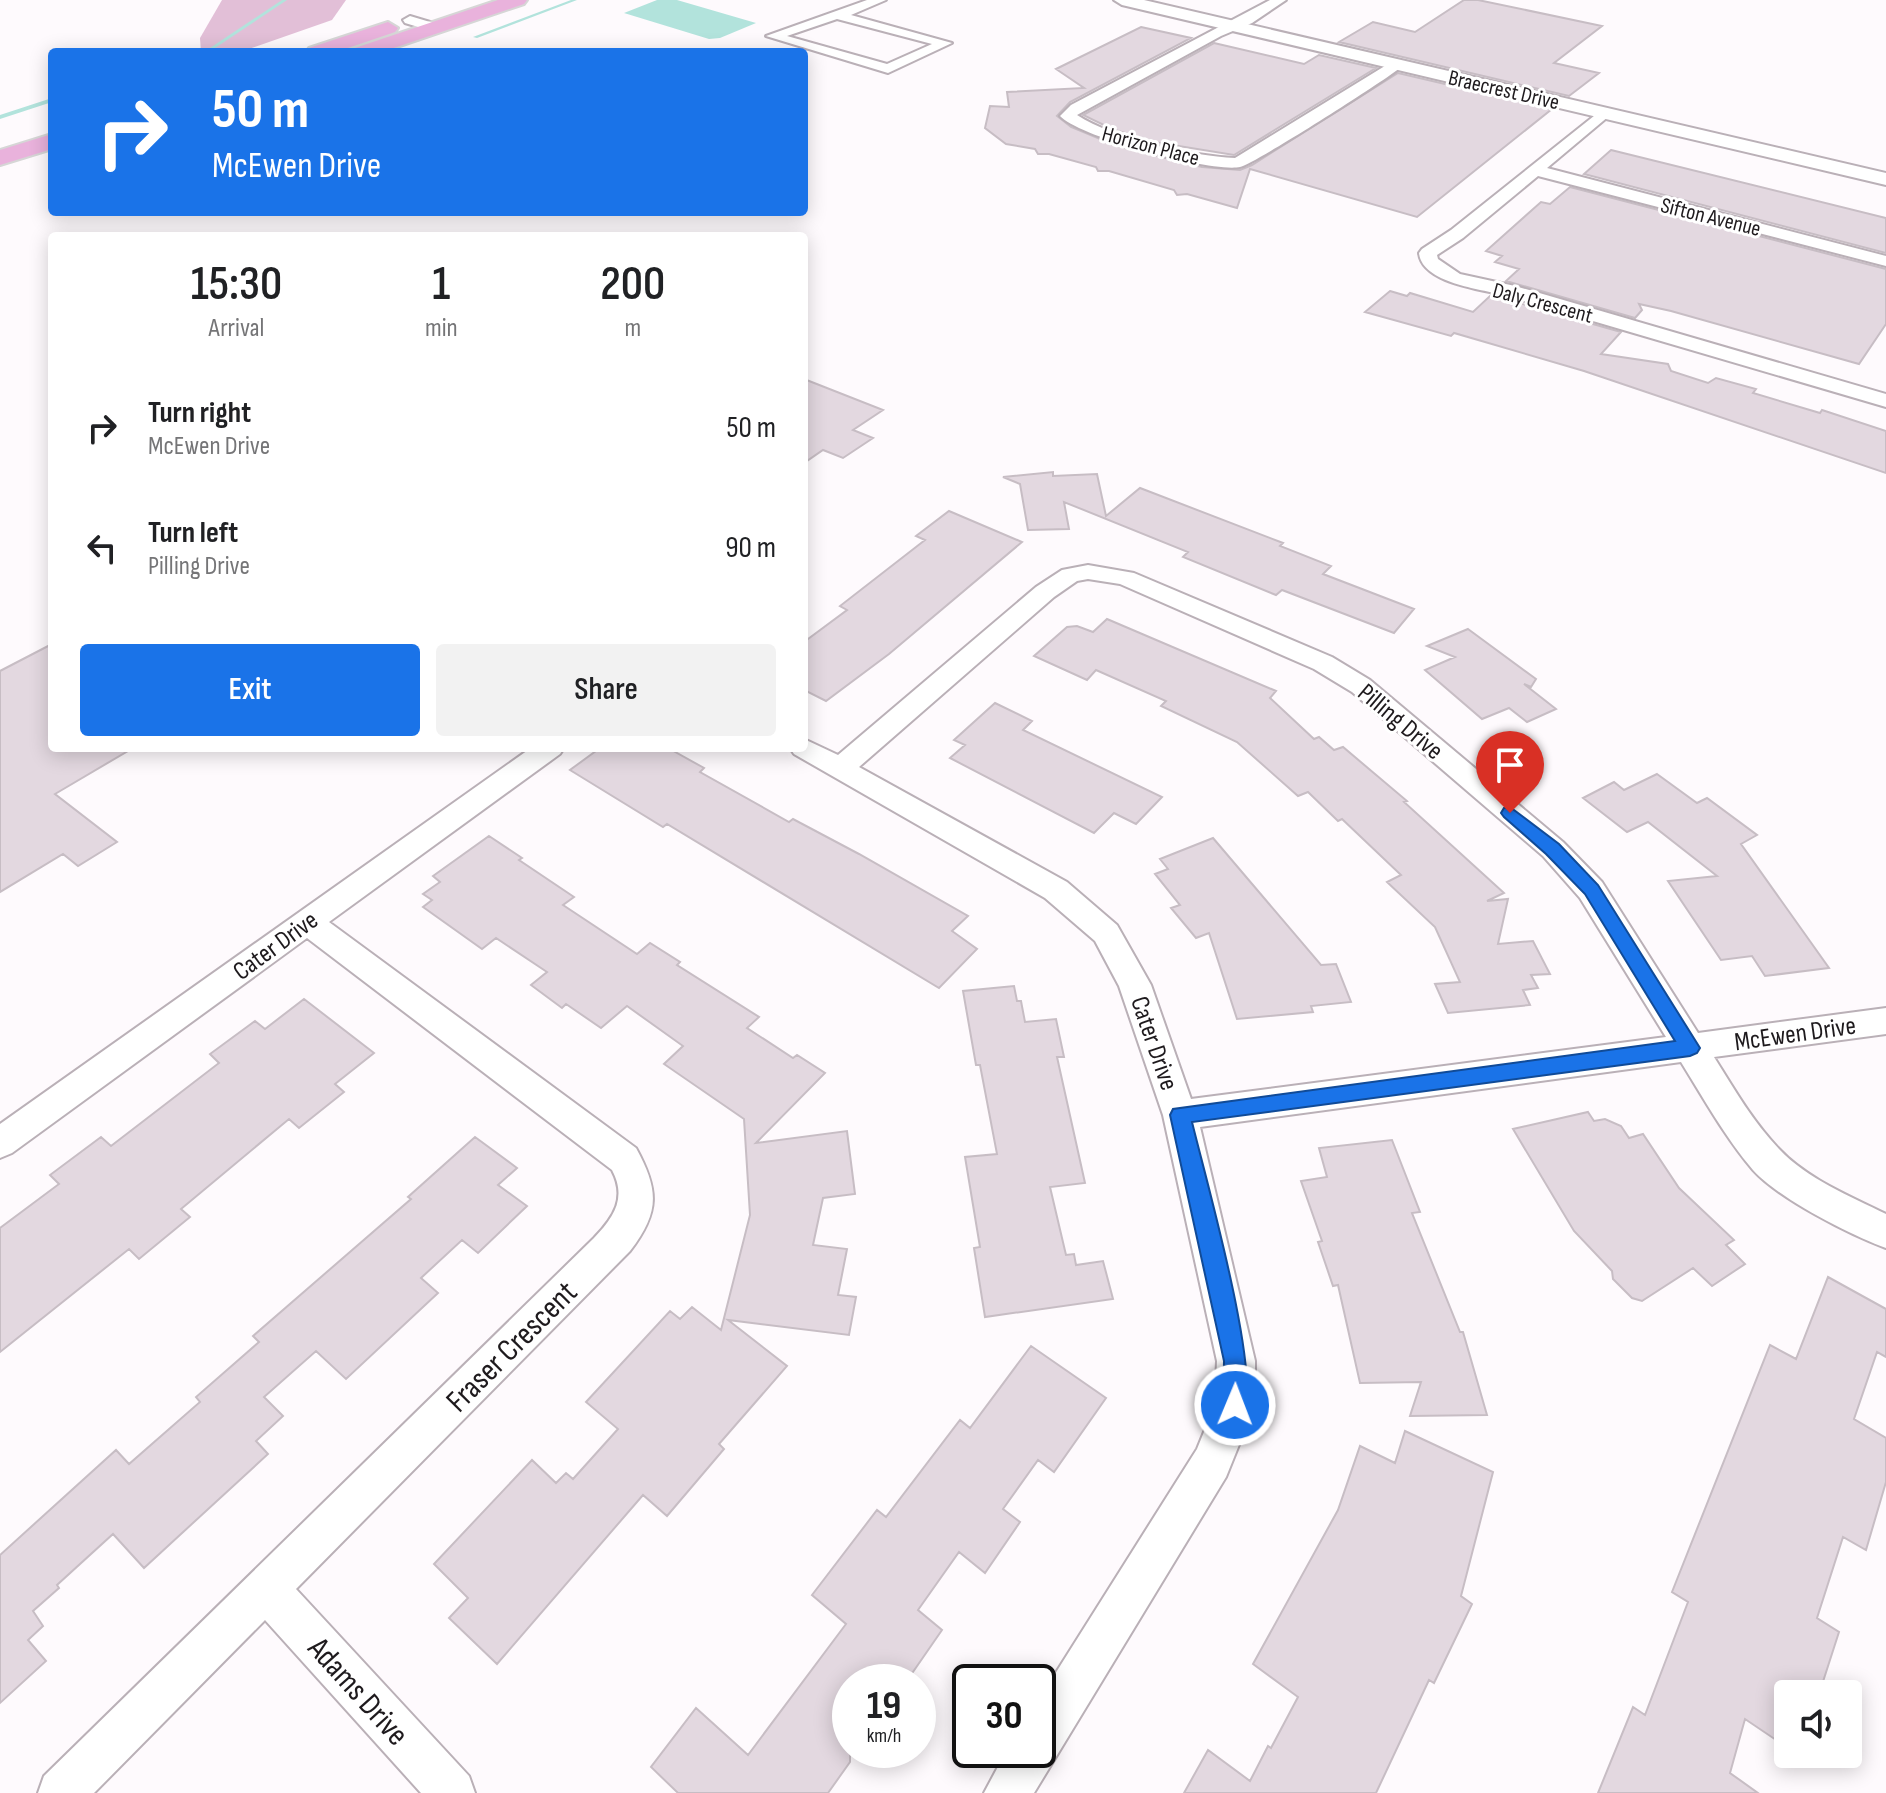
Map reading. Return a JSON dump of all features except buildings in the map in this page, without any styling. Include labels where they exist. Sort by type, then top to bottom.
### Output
[{"type":"main road","points":[[328,48],[470,0]]},
{"type":"main road","points":[[374,48],[517,0]]},
{"type":"main road","points":[[0,158],[48,142]]},
{"type":"main road","points":[[0,172],[48,155]]},
{"type":"street","points":[[840,16],[945,43],[888,69],[773,36],[814,21],[840,16],[879,0]]},
{"type":"street","name":"Braecrest Drive","points":[[1122,0],[1886,179]]},
{"type":"street","points":[[1233,26],[1263,12],[1279,0]]},
{"type":"street","points":[[410,20],[435,28]]},
{"type":"street","name":"Horizon Place","points":[[1233,26],[1076,108],[1068,116],[1088,128],[1223,164],[1238,163],[1398,64]]},
{"type":"street","name":"Daly Crescent","points":[[1604,113],[1457,234],[1434,247],[1428,253],[1429,261],[1454,278],[1508,290],[1886,401]]},
{"type":"street","name":"Sifton Avenue","points":[[1536,170],[1886,261]]},
{"type":"street","name":"Pilling Drive","points":[[841,768],[1056,583],[1070,575],[1088,572],[1126,578],[1323,663],[1361,686],[1572,867],[1608,912],[1743,1133],[1768,1162],[1811,1193],[1886,1232]]},
{"type":"street","name":"Cater Drive","points":[[808,750],[1056,890],[1106,933],[1135,985],[1180,1115],[1236,1361],[1235,1405],[1212,1463],[1056,1714]]},
{"type":"street","name":"Cater Drive","points":[[0,1143],[544,752]]},
{"type":"street","name":"Fraser Crescent","points":[[61,1793],[623,1235],[633,1216],[638,1196],[635,1176],[624,1159],[307,922]]},
{"type":"street","name":"McEwen Drive","points":[[1180,1115],[1886,1021]]},
{"type":"street","name":"Adams Drive","points":[[266,1589],[452,1793]]},
{"type":"street","points":[[1007,1793],[1023,1768]]},
{"type":"shaded area","points":[[222,0],[346,0],[332,20],[252,48],[201,48],[200,38]]},
{"type":"shaded area","points":[[657,0],[677,0],[756,23],[720,38],[709,39],[624,13]]},
{"type":"waterway","points":[[212,48],[285,0]]},
{"type":"waterway","points":[[475,37],[575,0]]},
{"type":"waterway","points":[[0,117],[48,101]]},
{"type":"route","points":[[1235,1405],[1236,1361],[1180,1115],[1690,1048],[1608,912],[1572,867],[1510,813]]}]
